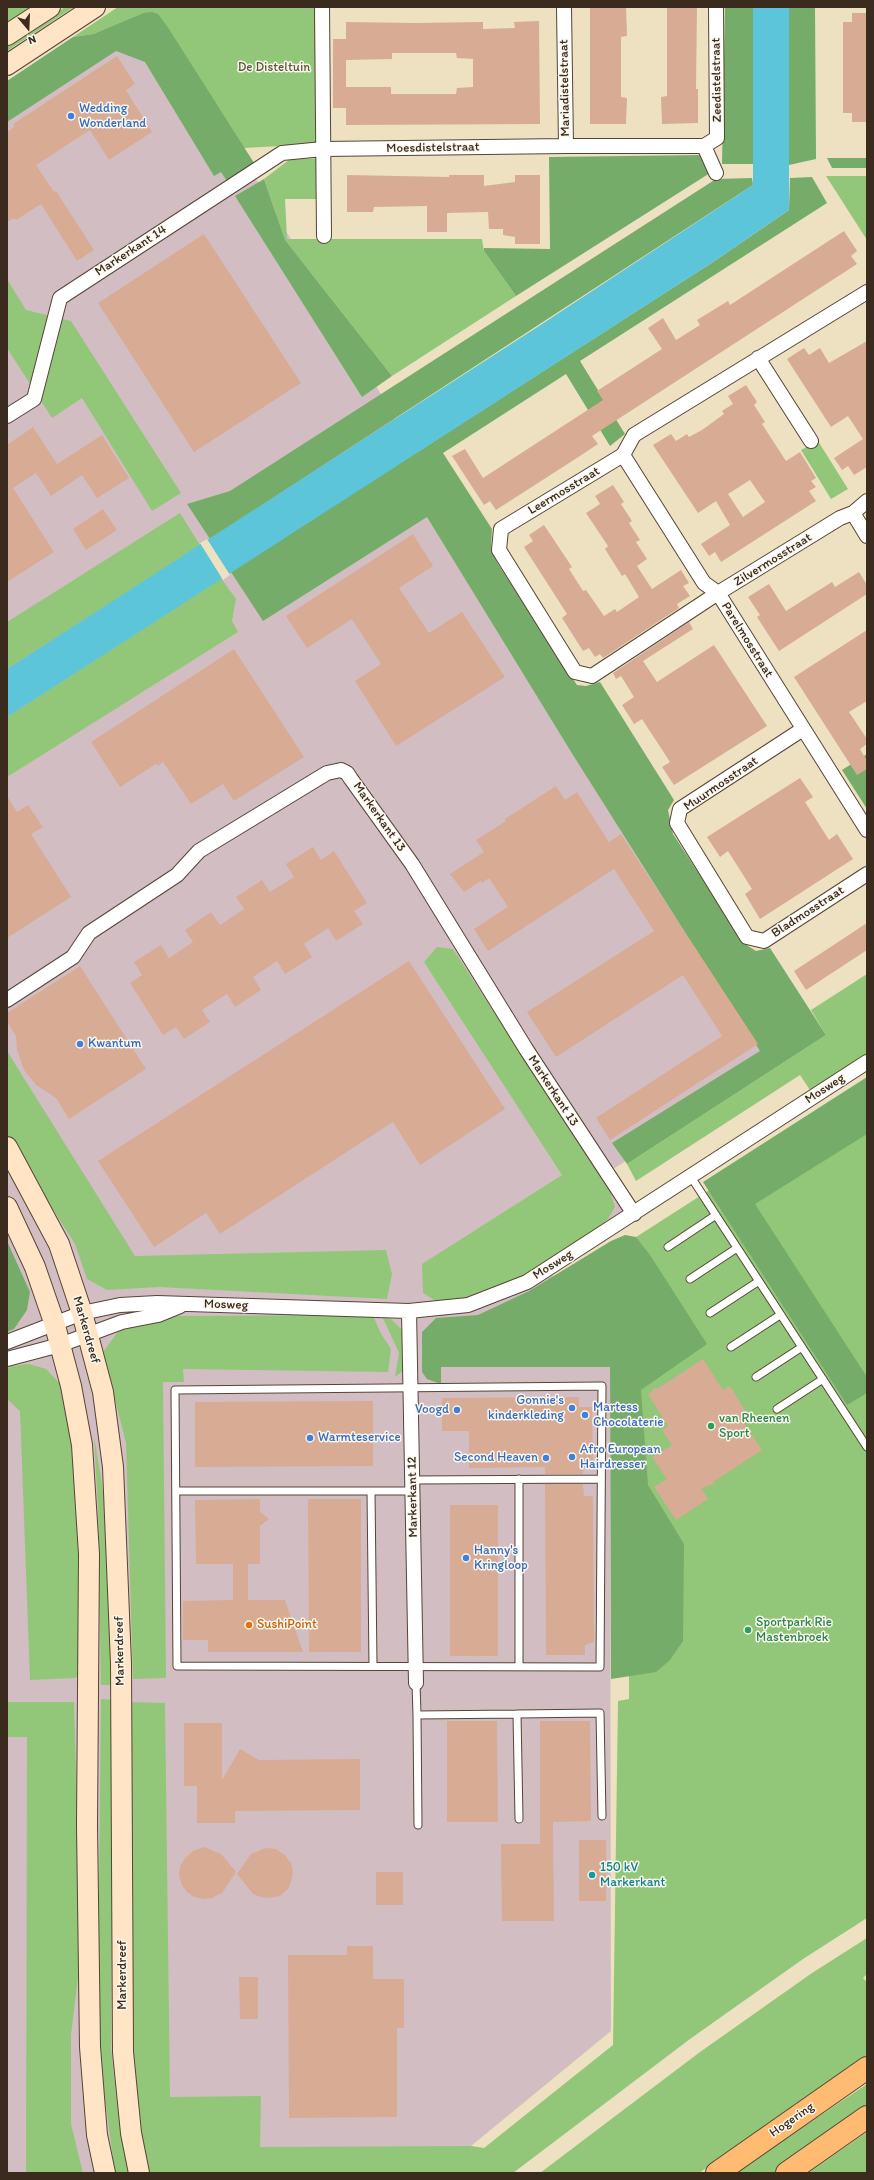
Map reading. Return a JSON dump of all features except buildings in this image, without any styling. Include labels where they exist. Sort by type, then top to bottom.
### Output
[{"type":"highway","name":"Hogering","points":[[717,2173],[867,2068]]},
{"type":"highway","points":[[787,2173],[867,2117]]},
{"type":"main road","points":[[7,35],[50,7]]},
{"type":"main road","points":[[7,65],[95,7]]},
{"type":"main road","name":"Markerdreef","points":[[7,1147],[59,1244],[82,1313],[103,1392],[113,1467],[121,1664],[123,2052],[131,2133],[139,2173]]},
{"type":"main road","points":[[7,1207],[35,1267],[54,1322],[71,1386],[82,1445],[89,1554],[87,1825],[90,2047],[97,2135],[105,2173]]},
{"type":"street","points":[[322,7],[324,236]]},
{"type":"street","name":"Mariadistelstraat","points":[[543,146],[566,146],[564,7]]},
{"type":"street","name":"Zeedistelstraat","points":[[704,146],[717,138],[716,7]]},
{"type":"street","name":"Moesdistelstraat","points":[[323,148],[543,146]]},
{"type":"street","points":[[566,146],[704,146],[716,174]]},
{"type":"street","name":"Markerkant 14","points":[[7,416],[34,399],[60,298],[282,153],[323,148]]},
{"type":"street","points":[[623,455],[634,434],[867,292]]},
{"type":"street","points":[[758,358],[811,441]]},
{"type":"street","name":"Parelmosstraat","points":[[623,455],[704,583],[718,593],[867,830]]},
{"type":"street","name":"Leermosstraat","points":[[575,672],[499,550],[499,538],[501,529],[623,455]]},
{"type":"street","name":"Zilvermosstraat","points":[[575,672],[592,676],[718,593],[840,518],[852,513],[867,501]]},
{"type":"street","points":[[852,513],[867,536]]},
{"type":"street","name":"Muurmosstraat","points":[[747,937],[677,823],[680,809],[803,729]]},
{"type":"street","name":"Markerkant 13","points":[[7,1000],[73,957],[89,933],[177,875],[199,850],[327,773],[341,770],[347,773],[412,864],[526,1049],[634,1214]]},
{"type":"street","name":"Bladmosstraat","points":[[747,937],[764,941],[867,874]]},
{"type":"street","name":"Mosweg","points":[[7,1342],[54,1322],[82,1313],[120,1305],[188,1303],[409,1311],[468,1305],[527,1282],[867,1062]]},
{"type":"street","name":"Mosweg","points":[[7,1359],[60,1345],[122,1322],[158,1315],[188,1303]]},
{"type":"street","name":"Markerkant 12","points":[[409,1311],[416,1683]]},
{"type":"lane","points":[[691,1177],[867,1447]]},
{"type":"lane","points":[[668,1247],[716,1215]]},
{"type":"lane","points":[[690,1279],[737,1248]]},
{"type":"lane","points":[[710,1313],[758,1281]]},
{"type":"lane","points":[[731,1346],[780,1315]]},
{"type":"lane","points":[[756,1377],[802,1347]]},
{"type":"lane","points":[[777,1409],[823,1379]]},
{"type":"lane","points":[[602,1386],[600,1479],[600,1667],[177,1666],[175,1390],[411,1387],[602,1386]]},
{"type":"lane","points":[[176,1491],[371,1491],[413,1486],[520,1479],[600,1479]]},
{"type":"lane","points":[[519,1667],[520,1479]]},
{"type":"lane","points":[[371,1491],[373,1666]]},
{"type":"lane","points":[[416,1683],[418,1825]]},
{"type":"lane","points":[[417,1715],[600,1713],[602,1816]]},
{"type":"lane","points":[[517,1714],[518,1819]]},
{"type":"shaded area","points":[[167,26],[773,1069],[605,1174],[634,1214],[541,1257],[610,1367],[611,2031],[471,2146],[418,2173],[7,2173],[7,84]]},
{"type":"green space","points":[[7,7],[33,7],[7,24]]},
{"type":"green space","points":[[65,7],[74,7],[7,51],[7,45]]},
{"type":"green space","name":"De Disteltuin","points":[[118,7],[316,7],[316,144],[244,148],[232,129],[143,13],[93,34],[73,37]]},
{"type":"green space","points":[[725,7],[753,7],[753,164],[722,164]]},
{"type":"green space","points":[[789,7],[815,7],[816,159],[789,165]]},
{"type":"green space","points":[[152,12],[158,14],[167,26],[256,166],[229,184],[221,172],[214,176],[145,62],[116,51],[7,122],[7,81],[73,37],[93,34],[143,13]]},
{"type":"green space","points":[[703,155],[710,173],[516,296],[484,251],[484,248],[550,249],[549,157]]},
{"type":"green space","points":[[325,158],[331,167],[330,199],[285,199],[287,239],[482,239],[484,251],[516,296],[392,376],[285,240],[264,179],[290,159]]},
{"type":"green space","points":[[827,158],[867,158],[867,168],[832,168]]},
{"type":"green space","points":[[826,176],[867,176],[867,240]]},
{"type":"green space","points":[[812,177],[827,203],[580,361],[625,434],[610,446],[566,374],[443,453],[492,529],[491,549],[498,564],[577,685],[586,686],[600,682],[674,800],[668,810],[673,834],[739,935],[748,946],[756,951],[770,948],[826,1035],[627,1164],[612,1143],[760,1051],[573,755],[427,517],[263,621],[231,572],[713,262],[789,210],[790,178]]},
{"type":"green space","points":[[752,178],[753,185],[210,539],[187,504],[230,491],[716,179]]},
{"type":"green space","points":[[264,179],[285,240],[392,376],[362,397],[235,196]]},
{"type":"green space","points":[[7,279],[26,310],[71,321],[181,493],[152,511],[82,398],[52,418],[7,348]]},
{"type":"green space","points":[[818,441],[848,489],[831,499],[801,450]]},
{"type":"green space","points":[[180,513],[200,545],[7,669],[7,622]]},
{"type":"green space","points":[[221,578],[236,599],[232,621],[238,632],[7,777],[7,717]]},
{"type":"green space","points":[[867,754],[867,809],[842,770]]},
{"type":"green space","points":[[437,947],[453,949],[610,1191],[615,1207],[608,1219],[597,1229],[521,1277],[470,1297],[436,1301],[423,1293],[422,1264],[562,1175],[424,962]]},
{"type":"green space","points":[[867,974],[867,1054],[810,1090],[800,1075],[636,1181],[627,1164],[826,1035],[811,1010]]},
{"type":"green space","points":[[7,1051],[135,1256],[386,1250],[392,1274],[387,1299],[159,1287],[107,1290],[87,1279],[75,1244],[7,1138]]},
{"type":"green space","points":[[867,1077],[867,1134],[755,1204],[867,1377],[867,1393],[847,1405],[703,1182]]},
{"type":"green space","name":"Sportpark Rie Mastenbroek","points":[[867,1089],[867,1918],[803,1959],[690,2039],[513,2173],[146,2173],[133,2101],[130,1966],[131,1702],[165,1703],[170,2097],[261,2096],[260,2147],[471,2146],[484,2148],[613,2045],[618,1701],[629,1699],[629,1368],[569,1280]]},
{"type":"green space","points":[[625,1235],[636,1237],[650,1255],[707,1344],[641,1390],[648,1485],[684,1544],[683,1641],[670,1660],[656,1672],[611,1679],[610,1367],[441,1367],[441,1384],[427,1379],[422,1372],[422,1332],[436,1318],[478,1315],[529,1291],[611,1241]]},
{"type":"green space","points":[[7,1241],[30,1292],[27,1310],[14,1329],[7,1332]]},
{"type":"green space","points":[[373,1315],[380,1332],[391,1349],[388,1372],[183,1369],[184,1382],[163,1382],[166,1678],[133,1679],[126,1443],[103,1352],[120,1329],[173,1316]]},
{"type":"green space","points":[[382,1316],[391,1319],[403,1331],[404,1370],[395,1377],[399,1353]]},
{"type":"green space","points":[[29,1364],[46,1369],[61,1385],[76,1443],[80,1662],[79,1675],[75,1678],[30,1680],[20,1411],[7,1399],[7,1369],[11,1366]]},
{"type":"green space","points":[[94,1436],[102,1484],[108,1540],[113,1685],[101,1685],[98,1508]]},
{"type":"green space","points":[[101,1699],[113,1700],[111,2048],[121,2137],[129,2173],[115,2173],[99,2054],[98,1988]]},
{"type":"green space","points":[[7,1702],[74,1702],[78,1850],[78,1977],[71,2035],[71,2124],[83,2173],[26,2173],[27,1737],[7,1737]]},
{"type":"green space","points":[[867,1938],[867,1974],[863,1978],[867,1982],[867,2058],[699,2173],[540,2173],[700,2052],[812,1973]]},
{"type":"green space","points":[[867,2084],[867,2108],[773,2173],[735,2173]]},
{"type":"green space","points":[[867,2132],[867,2173],[808,2173]]},
{"type":"water","points":[[753,7],[789,7],[789,210],[713,262],[7,717],[7,669],[539,326],[753,185]]},
{"type":"pier","points":[[207,539],[230,575],[223,580],[200,543]]},
{"type":"place","name":"Wedding Wonderland","points":[[71,116]]},
{"type":"place","name":"Kwantum","points":[[80,1044]]},
{"type":"place","name":"Gonnie's kinderkleding","points":[[572,1408]]},
{"type":"place","name":"Voogd","points":[[457,1410]]},
{"type":"place","name":"Martess Chocolaterie","points":[[585,1415]]},
{"type":"place","name":"van Rheenen Sport","points":[[711,1426]]},
{"type":"place","name":"Warmteservice","points":[[310,1438]]},
{"type":"place","name":"Afro European Hairdresser","points":[[572,1457]]},
{"type":"place","name":"Second Heaven","points":[[546,1458]]},
{"type":"place","name":"Hanny's Kringloop","points":[[466,1558]]},
{"type":"place","name":"SushiPoint","points":[[249,1625]]},
{"type":"place","name":"Sportpark Rie Mastenbroek","points":[[748,1630]]},
{"type":"place","name":"150 kV Markerkant","points":[[592,1875]]}]
